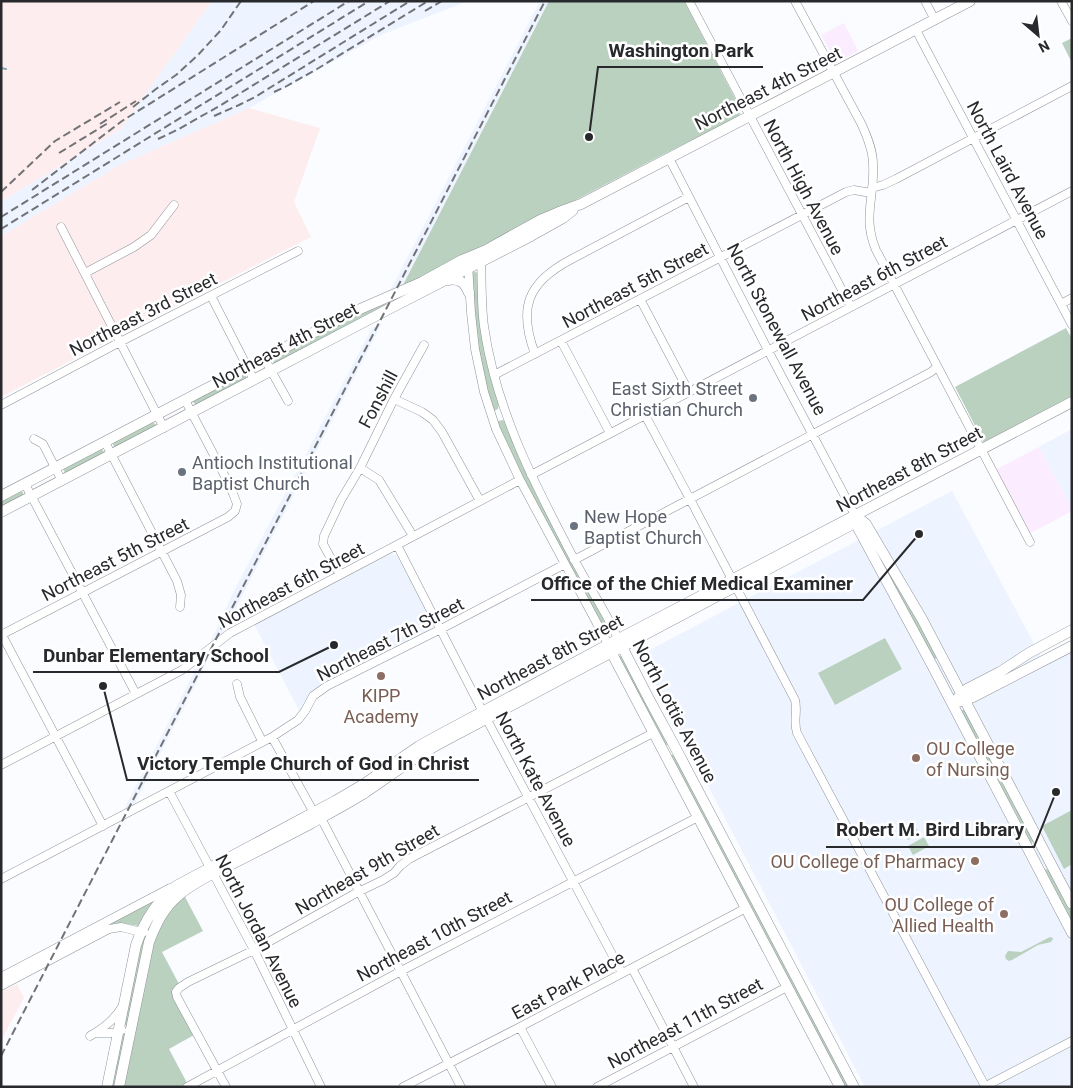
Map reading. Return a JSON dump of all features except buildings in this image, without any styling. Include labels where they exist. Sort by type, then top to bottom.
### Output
[{"type":"main road","name":"Northeast 4th Street","points":[[1,512],[448,280],[468,269],[481,257],[547,227],[582,204],[970,1]]},
{"type":"main road","name":"Northeast 4th Street","points":[[1,496],[351,313],[400,292],[468,258],[481,257]]},
{"type":"main road","points":[[448,280],[459,280],[467,287],[469,293]]},
{"type":"main road","name":"Northeast 8th Street","points":[[982,453],[1072,402]]},
{"type":"main road","name":"Northeast 8th Street","points":[[212,870],[317,815],[362,794],[422,753],[485,715],[733,583],[1072,408]]},
{"type":"main road","name":"North Stonewall Avenue","points":[[858,519],[866,524],[922,619],[1072,904]]},
{"type":"main road","name":"North Stonewall Avenue","points":[[858,519],[858,528],[1072,932]]},
{"type":"main road","points":[[952,704],[963,697],[967,689],[1072,630]]},
{"type":"main road","name":"North Lottie Avenue","points":[[620,643],[854,1087]]},
{"type":"main road","points":[[963,697],[973,697],[1072,646]]},
{"type":"main road","name":"North Lottie Avenue","points":[[610,648],[840,1087]]},
{"type":"main road","points":[[107,1087],[136,945],[141,932],[161,900],[170,891],[181,883],[212,870]]},
{"type":"main road","points":[[119,1087],[148,949],[155,928],[164,912],[178,896],[212,870]]},
{"type":"street","name":"North High Avenue","points":[[689,1],[851,307]]},
{"type":"street","points":[[795,1],[861,123],[870,144],[873,162],[869,220],[871,237],[876,250],[1030,542]]},
{"type":"street","points":[[925,1],[935,20]]},
{"type":"street","points":[[1061,1],[1072,22]]},
{"type":"street","name":"North Laird Avenue","points":[[916,30],[1072,325]]},
{"type":"street","name":"Northeast 5th Street","points":[[494,376],[802,214],[850,190],[871,191],[888,183],[1072,86]]},
{"type":"street","name":"North Stonewall Avenue","points":[[669,158],[858,519]]},
{"type":"street","name":"Northeast 6th Street","points":[[531,475],[1072,191]]},
{"type":"street","points":[[535,354],[528,333],[526,314],[533,291],[546,275],[558,266],[689,197]]},
{"type":"street","points":[[85,273],[134,247],[152,235],[174,205]]},
{"type":"street","points":[[61,226],[164,428]]},
{"type":"street","name":"Northeast 3rd Street","points":[[1,405],[298,251]]},
{"type":"street","name":"North Lottie Avenue","points":[[481,257],[484,327],[494,376],[509,423],[531,475],[574,560],[620,643]]},
{"type":"street","name":"North Lottie Avenue","points":[[468,258],[469,293],[475,349],[484,392],[499,434],[520,480],[610,648]]},
{"type":"street","points":[[211,296],[254,380]]},
{"type":"street","points":[[1061,304],[1072,298]]},
{"type":"street","points":[[640,299],[690,392]]},
{"type":"street","points":[[561,340],[610,434]]},
{"type":"street","name":"Fonshill","points":[[360,468],[394,399],[424,345]]},
{"type":"street","points":[[264,358],[288,401]]},
{"type":"street","points":[[574,560],[937,368]]},
{"type":"street","points":[[394,399],[422,412],[433,420],[442,432],[480,502]]},
{"type":"street","points":[[185,400],[192,413]]},
{"type":"street","name":"Northeast 5th Street","points":[[2,634],[162,552],[228,517],[235,511],[236,504],[228,482],[192,413]]},
{"type":"street","points":[[645,415],[795,700],[797,709],[795,725],[797,733],[984,1087],[997,1084],[1072,1040]]},
{"type":"street","points":[[34,439],[42,444],[62,480]]},
{"type":"street","points":[[105,442],[177,581],[181,595],[180,607]]},
{"type":"street","points":[[340,575],[323,544],[324,536],[360,468],[379,480],[413,536]]},
{"type":"street","name":"Northeast 6th Street","points":[[1,765],[182,670],[230,632],[520,480]]},
{"type":"street","points":[[25,484],[136,694]]},
{"type":"street","name":"North Kate Avenue","points":[[397,545],[622,973]]},
{"type":"street","name":"Northeast 7th Street","points":[[1,880],[272,737],[298,720],[313,696],[327,686],[565,564]]},
{"type":"street","points":[[2,634],[103,826]]},
{"type":"street","points":[[237,684],[240,697],[262,741]]},
{"type":"street","name":"Northeast 9th Street","points":[[218,1071],[177,997],[176,992],[188,982],[254,950],[383,880],[409,859],[530,798],[653,732]]},
{"type":"street","points":[[272,737],[317,815],[461,1087]]},
{"type":"street","name":"North Jordan Avenue","points":[[169,790],[254,950],[321,1087]]},
{"type":"street","name":"Northeast 10th Street","points":[[187,1087],[401,971],[698,817]]},
{"type":"street","points":[[1,977],[181,883]]},
{"type":"street","name":"East Park Place","points":[[403,1087],[746,908]]},
{"type":"street","points":[[1,986],[109,929],[124,927],[141,932],[155,928]]},
{"type":"street","points":[[632,968],[694,1087]]},
{"type":"street","name":"Northeast 11th Street","points":[[597,1087],[787,987]]},
{"type":"street","points":[[125,1001],[116,1017],[92,1035],[102,1032],[112,1033],[132,1025]]},
{"type":"street","points":[[520,1027],[552,1087]]},
{"type":"street","points":[[218,1071],[226,1087]]},
{"type":"shaded area","points":[[1,1],[212,1],[121,129],[1,202]]},
{"type":"shaded area","points":[[212,1],[468,1],[383,34],[249,108],[119,165],[1,236],[1,202],[121,129]]},
{"type":"shaded area","points":[[540,1],[549,1],[402,287],[389,293]]},
{"type":"shaded area","points":[[844,23],[858,51],[836,62],[821,35]]},
{"type":"shaded area","points":[[249,108],[320,128],[294,202],[311,237],[1,397],[1,236],[119,165]]},
{"type":"shaded area","points":[[382,323],[224,631],[210,643],[234,591],[372,328]]},
{"type":"shaded area","points":[[1072,429],[1072,508],[1039,447]]},
{"type":"shaded area","points":[[1039,447],[1072,511],[1029,534],[995,470]]},
{"type":"shaded area","points":[[952,491],[1045,664],[1072,649],[1072,1087],[865,1087],[640,655]]},
{"type":"shaded area","points":[[391,553],[397,556],[435,628],[325,684],[300,712],[254,624]]},
{"type":"shaded area","points":[[213,650],[134,805],[123,811],[199,663]]},
{"type":"shaded area","points":[[17,984],[24,998],[1,1041],[1,992]]},
{"type":"green space","points":[[549,1],[684,1],[740,108],[740,114],[736,118],[402,287]]},
{"type":"green space","points":[[1072,38],[1072,63],[1062,43]]},
{"type":"green space","points":[[473,271],[478,274],[478,309],[499,404],[498,409],[494,411],[477,354],[471,273]]},
{"type":"green space","points":[[387,301],[384,308],[274,364],[274,357],[348,318]]},
{"type":"green space","points":[[1066,328],[1072,339],[1072,398],[984,443],[955,387]]},
{"type":"green space","points":[[243,373],[246,375],[246,380],[197,406],[192,401]]},
{"type":"green space","points":[[503,420],[506,422],[611,630],[609,635],[606,633],[524,484],[497,425],[498,421]]},
{"type":"green space","points":[[151,421],[156,425],[155,428],[118,447],[114,447],[114,441]]},
{"type":"green space","points":[[99,448],[104,453],[68,474],[65,473],[64,467]]},
{"type":"green space","points":[[19,490],[23,492],[23,497],[6,506],[2,505],[1,500]]},
{"type":"green space","points":[[885,565],[889,567],[937,656],[936,659],[883,567]]},
{"type":"green space","points":[[885,638],[902,669],[835,705],[818,673]]},
{"type":"green space","points":[[617,657],[624,657],[669,744],[665,746]]},
{"type":"green space","points":[[965,710],[996,766],[989,770],[961,712]]},
{"type":"green space","points":[[674,754],[852,1087],[843,1087],[670,756]]},
{"type":"green space","points":[[997,770],[1034,841],[1031,843],[1013,808],[991,774]]},
{"type":"green space","points":[[1072,810],[1072,864],[1064,869],[1042,826]]},
{"type":"green space","points":[[914,823],[919,834],[908,840],[902,829]]},
{"type":"green space","points":[[924,837],[929,846],[913,855],[908,846]]},
{"type":"green space","points":[[1045,869],[1049,870],[1072,912],[1072,926],[1044,871]]},
{"type":"green space","points":[[184,895],[203,931],[162,952],[179,984],[174,998],[175,1002],[182,1011],[194,1035],[169,1049],[187,1083],[180,1087],[123,1087],[150,951],[165,916]]},
{"type":"green space","points":[[151,901],[153,904],[139,926],[119,923],[112,924],[111,922]]},
{"type":"green space","points":[[146,933],[128,1024],[123,1026],[139,944]]},
{"type":"green space","points":[[1050,937],[1053,938],[1051,942],[1038,945],[1012,960],[1006,959],[1005,956],[1008,951],[1021,952]]},
{"type":"green space","points":[[126,1032],[115,1087],[110,1087],[121,1033]]},
{"type":"waterway","points":[[1,68],[6,69]]},
{"type":"railway","points":[[133,107],[176,75],[198,55],[221,30],[241,1]]},
{"type":"railway","points":[[32,190],[122,121],[314,1]]},
{"type":"railway","points":[[1,217],[349,1]]},
{"type":"railway","points":[[1,229],[369,1]]},
{"type":"railway","points":[[158,139],[221,105],[390,1]]},
{"type":"railway","points":[[214,116],[255,97],[410,1]]},
{"type":"railway","points":[[274,92],[317,69],[428,1]]},
{"type":"railway","points":[[425,11],[442,1]]},
{"type":"railway","points":[[1,1056],[545,1]]},
{"type":"railway","points":[[100,124],[136,101]]},
{"type":"railway","points":[[1,192],[55,141],[120,102]]},
{"type":"railway","points":[[59,153],[108,123]]},
{"type":"place","name":"Washington Park","points":[[589,137]]},
{"type":"place","name":"East Sixth Street Christian Church","points":[[753,398]]},
{"type":"place","name":"Antioch Institutional Baptist Church","points":[[182,472]]},
{"type":"place","name":"New Hope Baptist Church","points":[[574,526]]},
{"type":"place","name":"Office of the Chief Medical Examiner","points":[[919,534]]},
{"type":"place","name":"Dunbar Elementary School","points":[[334,645]]},
{"type":"place","name":"KIPP Academy","points":[[381,676]]},
{"type":"place","name":"Victory Temple Church of God in Christ","points":[[103,686]]},
{"type":"place","name":"OU College of Nursing","points":[[916,758]]},
{"type":"place","name":"Robert M. Bird Library","points":[[1056,792]]},
{"type":"place","name":"OU College of Pharmacy","points":[[975,861]]},
{"type":"place","name":"OU College of Allied Health","points":[[1004,914]]}]
